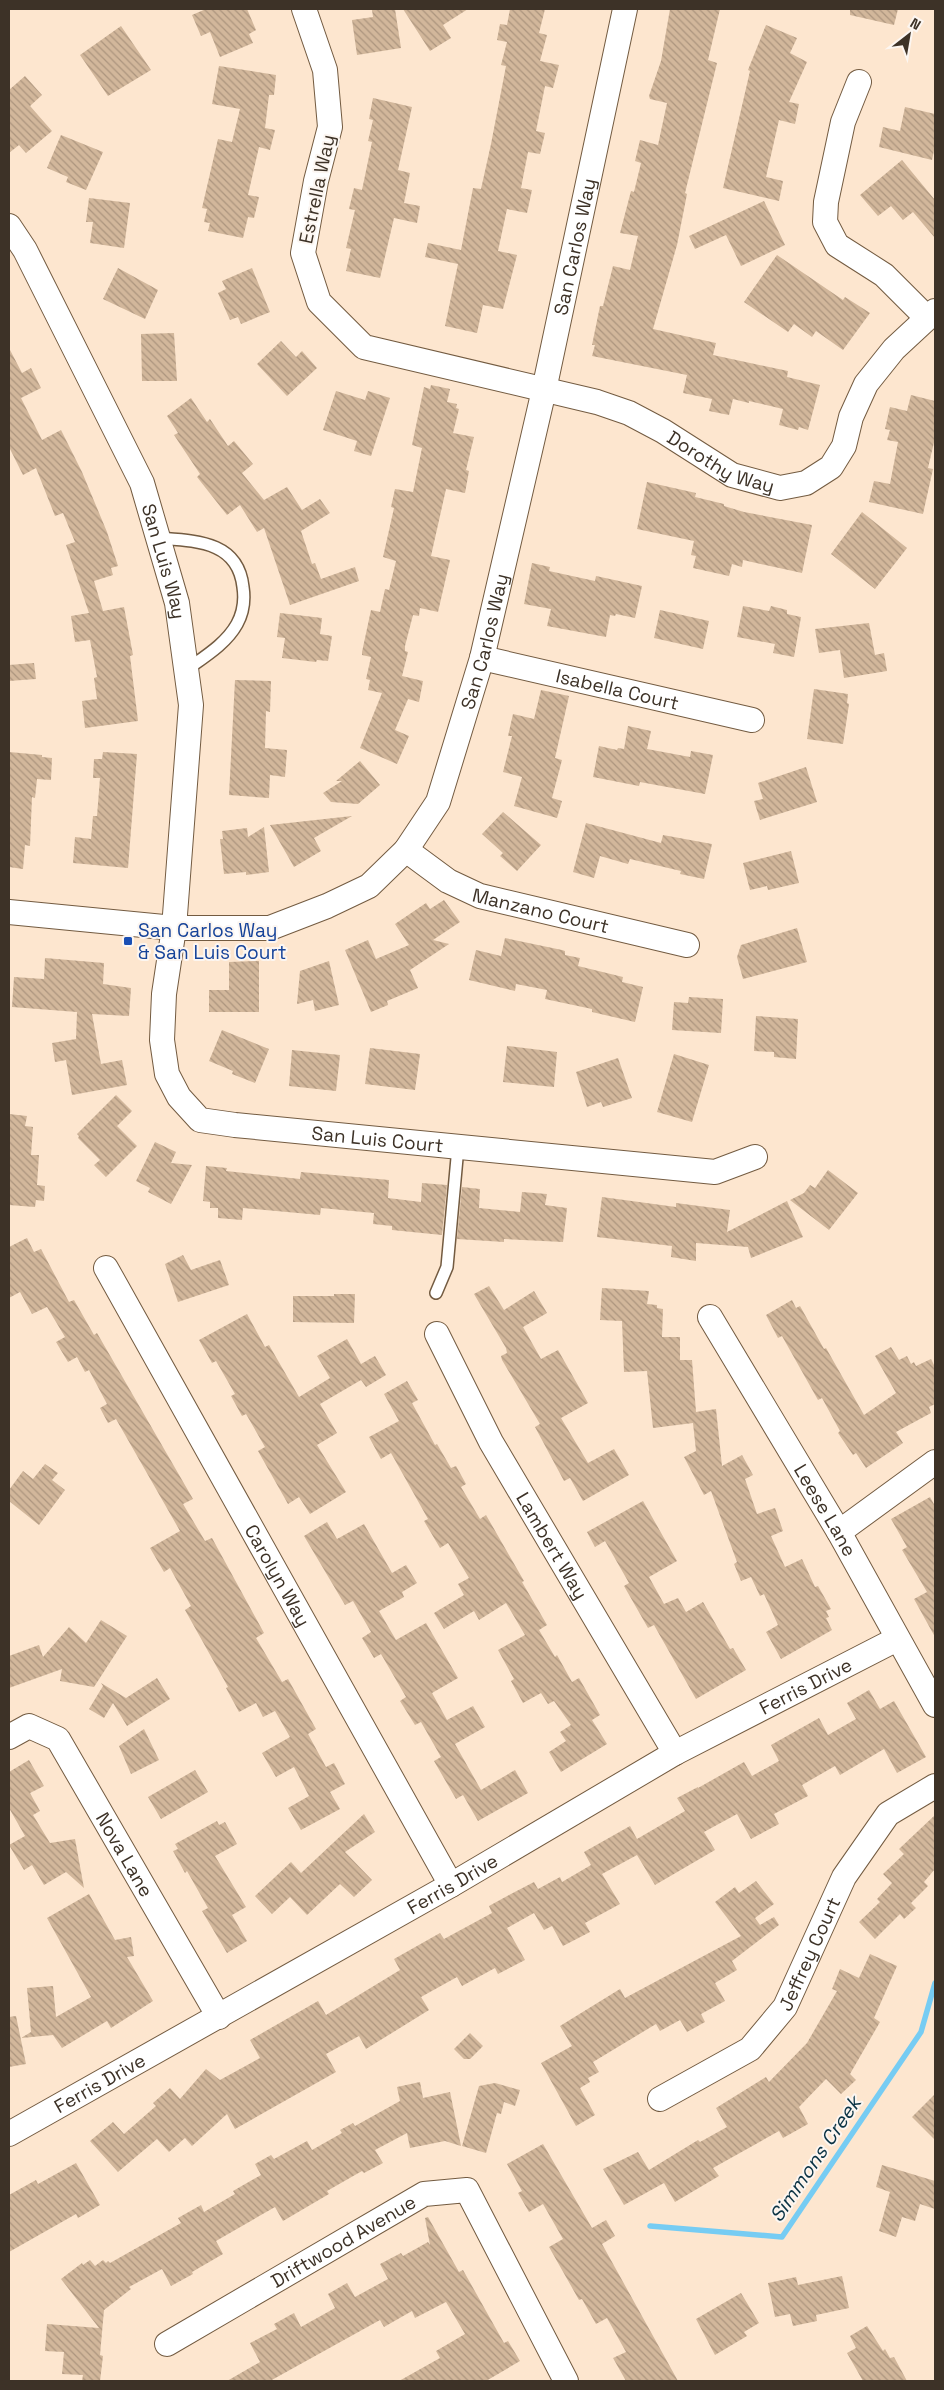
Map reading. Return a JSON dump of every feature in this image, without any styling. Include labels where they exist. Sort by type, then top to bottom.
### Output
[{"type":"street","name":"Estrella Way","points":[[304,9],[325,70],[330,127],[316,181],[303,253],[318,302],[364,347],[544,390]]},
{"type":"street","name":"San Carlos Way","points":[[9,912],[174,928],[270,928],[327,906],[369,886],[406,850],[438,802],[482,658],[544,390],[624,9]]},
{"type":"street","points":[[859,82],[844,122],[826,202],[825,222],[837,245],[884,275],[931,314]]},
{"type":"street","name":"San Luis Way","points":[[9,226],[25,250],[142,483],[177,603],[191,705],[174,928]]},
{"type":"street","name":"Dorothy Way","points":[[544,390],[597,402],[629,413],[663,431],[732,475],[780,488],[806,483],[831,467],[844,446],[851,417],[866,384],[894,349],[931,314]]},
{"type":"street","name":"Isabella Court","points":[[482,658],[752,720]]},
{"type":"street","name":"Manzano Court","points":[[406,850],[448,881],[480,896],[687,945]]},
{"type":"street","name":"San Luis Court","points":[[174,928],[164,994],[162,1040],[167,1074],[179,1097],[200,1120],[715,1172],[755,1158]]},
{"type":"street","name":"Carolyn Way","points":[[106,1268],[451,1885]]},
{"type":"street","name":"Leese Lane","points":[[710,1317],[839,1532],[935,1705]]},
{"type":"street","name":"Lambert Way","points":[[437,1334],[491,1442],[675,1753]]},
{"type":"street","points":[[839,1532],[935,1462]]},
{"type":"street","name":"Ferris Drive","points":[[9,2134],[451,1885],[675,1753],[897,1639]]},
{"type":"street","name":"Nova Lane","points":[[9,1737],[29,1726],[58,1738],[219,2017]]},
{"type":"street","name":"Jeffrey Court","points":[[660,2099],[750,2049],[785,2007],[844,1877],[888,1814],[935,1786]]},
{"type":"street","name":"Driftwood Avenue","points":[[167,2344],[424,2194],[467,2190],[566,2381]]},
{"type":"lane","points":[[158,538],[199,541],[225,551],[242,572],[245,600],[237,624],[221,644],[186,670]]},
{"type":"lane","points":[[436,1293],[447,1267],[458,1147]]},
{"type":"building","points":[[206,9],[247,9],[256,30],[249,34],[253,43],[220,57],[210,32],[201,36],[192,15]]},
{"type":"building","points":[[395,9],[401,48],[357,55],[352,20],[373,17],[372,10]]},
{"type":"building","points":[[403,9],[468,9],[443,25],[451,38],[430,51]]},
{"type":"building","points":[[510,9],[545,9],[539,33],[547,35],[540,61],[559,65],[553,88],[545,86],[536,131],[545,133],[540,154],[528,152],[521,188],[532,190],[527,213],[507,209],[498,251],[517,255],[503,309],[483,305],[477,333],[445,326],[458,264],[425,257],[428,243],[461,250],[473,188],[481,189],[491,144],[506,66],[501,65],[507,42],[497,40],[500,24],[507,25]]},
{"type":"building","points":[[670,9],[720,9],[708,60],[717,63],[685,193],[687,194],[677,245],[653,329],[716,343],[713,355],[788,371],[787,377],[820,385],[808,430],[799,427],[798,430],[779,425],[783,409],[749,401],[749,403],[733,399],[729,415],[709,411],[712,399],[683,393],[687,375],[592,356],[595,345],[592,345],[600,306],[603,306],[613,266],[630,270],[638,236],[620,233],[631,191],[634,192],[641,163],[635,161],[640,140],[658,145],[667,103],[650,99],[649,96],[661,61]]},
{"type":"building","points":[[850,9],[898,9],[894,25],[850,15]]},
{"type":"building","points":[[766,25],[797,38],[790,53],[807,62],[789,102],[799,104],[795,124],[779,120],[766,177],[783,181],[779,201],[723,188],[750,71],[748,70]]},
{"type":"building","points":[[121,26],[151,70],[108,96],[80,55]]},
{"type":"building","points":[[219,66],[276,75],[274,95],[269,95],[265,128],[275,130],[270,150],[259,147],[248,195],[259,197],[254,218],[248,217],[243,238],[208,231],[210,223],[204,222],[207,209],[202,208],[218,139],[232,142],[240,109],[212,104]]},
{"type":"building","points":[[25,76],[42,95],[30,106],[52,131],[26,153],[19,145],[9,153],[9,90]]},
{"type":"building","points":[[373,98],[412,107],[398,170],[410,173],[404,203],[420,206],[417,223],[394,218],[380,278],[346,271],[351,249],[346,248],[355,210],[349,209],[354,188],[362,190],[372,142],[368,141],[373,120],[369,119]]},
{"type":"building","points":[[905,107],[935,114],[935,146],[932,160],[879,147],[883,127],[900,131]]},
{"type":"building","points":[[61,135],[103,152],[86,190],[66,182],[68,177],[47,168]]},
{"type":"building","points":[[902,160],[935,200],[935,238],[913,212],[903,220],[891,206],[878,216],[860,195]]},
{"type":"building","points":[[89,198],[130,203],[124,248],[90,243],[93,222],[86,222]]},
{"type":"building","points":[[764,201],[785,245],[741,266],[726,235],[695,249],[689,236]]},
{"type":"building","points":[[777,255],[843,300],[845,297],[870,313],[843,350],[816,331],[812,337],[794,324],[788,332],[744,302]]},
{"type":"building","points":[[118,268],[158,290],[145,319],[103,299]]},
{"type":"building","points":[[252,268],[270,312],[241,324],[238,317],[230,320],[218,293],[226,289],[222,281]]},
{"type":"building","points":[[174,333],[177,381],[142,381],[141,334]]},
{"type":"building","points":[[281,341],[296,357],[302,351],[317,368],[287,396],[257,364]]},
{"type":"building","points":[[9,348],[22,373],[31,368],[41,388],[21,398],[42,440],[61,430],[82,472],[107,532],[118,566],[111,568],[113,575],[94,581],[103,611],[124,607],[133,655],[130,656],[138,721],[85,728],[82,701],[97,699],[94,678],[97,677],[90,640],[75,642],[71,616],[89,613],[66,545],[75,542],[63,513],[55,516],[36,468],[23,475],[9,447]]},
{"type":"building","points":[[431,385],[450,389],[447,402],[457,404],[456,408],[459,409],[453,433],[474,437],[466,470],[469,471],[465,493],[446,489],[431,556],[450,560],[438,612],[420,608],[419,616],[413,615],[405,646],[405,651],[408,652],[402,676],[423,681],[419,702],[408,699],[395,730],[409,736],[397,764],[360,748],[382,693],[368,690],[370,680],[366,679],[371,657],[362,655],[362,652],[371,610],[380,612],[385,589],[389,590],[396,561],[383,557],[394,508],[391,507],[395,489],[413,492],[422,448],[412,445],[424,387],[430,389]]},
{"type":"building","points":[[336,391],[365,400],[368,391],[390,398],[371,456],[354,451],[357,441],[323,430]]},
{"type":"building","points":[[911,395],[935,401],[935,438],[928,468],[933,469],[923,514],[869,502],[874,481],[890,484],[898,442],[887,440],[890,430],[885,429],[890,407],[907,411]]},
{"type":"building","points":[[191,398],[207,422],[210,419],[228,446],[234,441],[253,464],[242,473],[264,500],[287,487],[302,510],[320,499],[330,513],[301,531],[312,564],[315,563],[321,579],[355,567],[359,581],[290,605],[264,528],[257,532],[240,505],[227,515],[197,477],[200,474],[174,435],[178,433],[167,416]]},
{"type":"building","points":[[647,482],[696,493],[695,497],[724,504],[724,506],[744,512],[812,525],[802,573],[743,560],[742,567],[732,564],[729,576],[693,568],[696,556],[691,555],[694,541],[637,529]]},
{"type":"building","points":[[862,512],[907,548],[875,589],[831,554]]},
{"type":"building","points":[[532,563],[550,567],[549,571],[595,581],[596,576],[642,586],[635,618],[616,614],[615,616],[610,615],[606,637],[547,626],[551,609],[524,604]]},
{"type":"building","points":[[743,606],[769,611],[771,606],[787,610],[787,614],[801,617],[794,657],[773,653],[775,644],[737,637]]},
{"type":"building","points":[[660,610],[709,621],[703,649],[654,638]]},
{"type":"building","points":[[280,613],[322,618],[320,634],[332,636],[328,661],[317,660],[316,662],[282,658],[285,638],[277,637]]},
{"type":"building","points":[[869,623],[875,655],[884,653],[887,671],[844,678],[840,650],[819,653],[815,629]]},
{"type":"building","points":[[34,663],[36,679],[9,681],[9,665]]},
{"type":"building","points":[[235,680],[271,681],[270,712],[266,711],[265,748],[287,750],[285,777],[270,775],[269,798],[229,795]]},
{"type":"building","points":[[814,689],[848,694],[847,703],[849,704],[843,744],[807,739]]},
{"type":"building","points":[[541,690],[569,696],[555,758],[562,760],[552,798],[562,801],[557,818],[514,806],[522,777],[503,772],[512,736],[508,736],[513,714],[534,719]]},
{"type":"building","points":[[628,726],[651,731],[647,749],[690,757],[691,751],[713,755],[705,794],[640,782],[639,786],[593,777],[599,746],[617,750],[618,748],[624,749]]},
{"type":"building","points":[[9,752],[42,755],[42,757],[52,758],[51,780],[37,779],[35,798],[32,797],[30,846],[25,845],[23,869],[9,867]]},
{"type":"building","points":[[103,752],[137,754],[128,868],[73,863],[75,837],[91,839],[93,816],[97,816],[100,778],[93,778],[94,759],[102,759]]},
{"type":"building","points":[[360,761],[380,785],[358,804],[331,802],[323,793],[342,781],[336,781]]},
{"type":"building","points":[[806,767],[817,802],[760,820],[754,801],[763,799],[758,783]]},
{"type":"building","points":[[503,812],[541,845],[517,871],[500,856],[503,853],[482,834]]},
{"type":"building","points":[[352,816],[314,838],[321,851],[294,867],[270,825]]},
{"type":"building","points":[[586,823],[661,843],[663,835],[712,844],[704,879],[680,874],[681,871],[630,859],[628,864],[600,856],[594,878],[573,872]]},
{"type":"building","points":[[264,827],[269,872],[246,875],[246,872],[224,874],[220,839],[223,839],[222,831],[247,828],[248,837]]},
{"type":"building","points":[[791,851],[799,883],[768,890],[767,886],[750,890],[743,863]]},
{"type":"building","points":[[444,900],[460,922],[433,940],[449,944],[410,970],[418,988],[387,1001],[388,1005],[371,1012],[345,950],[368,940],[376,959],[409,945],[395,924],[426,903],[430,909]]},
{"type":"building","points":[[797,928],[807,962],[743,979],[737,957],[741,945]]},
{"type":"building","points":[[505,938],[565,951],[565,955],[580,958],[578,966],[623,977],[622,982],[643,987],[635,1022],[592,1012],[592,1009],[545,999],[547,990],[516,984],[515,991],[469,980],[476,950],[501,956]]},
{"type":"building","points":[[45,958],[104,963],[103,984],[131,988],[129,1016],[92,1014],[101,1064],[122,1060],[127,1085],[72,1095],[66,1060],[55,1062],[52,1043],[76,1039],[77,1012],[12,1007],[14,977],[44,979]]},
{"type":"building","points":[[259,961],[259,1012],[209,1012],[209,990],[229,990],[229,962]]},
{"type":"building","points":[[329,961],[339,1005],[315,1011],[313,1000],[297,1004],[300,971]]},
{"type":"building","points":[[689,997],[723,999],[721,1033],[672,1030],[674,1002],[688,1003]]},
{"type":"building","points":[[756,1016],[798,1019],[796,1059],[774,1057],[774,1052],[754,1051]]},
{"type":"building","points":[[222,1030],[269,1049],[255,1083],[232,1074],[233,1071],[209,1061]]},
{"type":"building","points":[[507,1046],[557,1052],[554,1087],[503,1082]]},
{"type":"building","points":[[370,1048],[420,1054],[415,1090],[365,1084]]},
{"type":"building","points":[[292,1050],[340,1055],[336,1091],[289,1086]]},
{"type":"building","points":[[674,1054],[709,1065],[692,1122],[657,1112]]},
{"type":"building","points":[[618,1058],[632,1098],[603,1107],[601,1102],[587,1107],[576,1072]]},
{"type":"building","points":[[116,1095],[132,1111],[117,1126],[137,1146],[106,1177],[94,1165],[100,1160],[78,1138],[77,1134]]},
{"type":"building","points":[[9,1114],[27,1116],[25,1126],[33,1127],[31,1155],[39,1155],[37,1185],[45,1186],[44,1201],[36,1200],[35,1207],[9,1205]]},
{"type":"building","points":[[155,1142],[176,1152],[171,1163],[192,1165],[171,1204],[148,1192],[150,1188],[136,1181]]},
{"type":"building","points":[[206,1166],[227,1168],[226,1171],[300,1179],[301,1172],[389,1180],[388,1198],[421,1202],[422,1183],[447,1185],[442,1235],[392,1230],[392,1226],[373,1224],[374,1213],[321,1208],[320,1215],[243,1208],[242,1220],[218,1218],[218,1208],[210,1208],[210,1202],[203,1201]]},
{"type":"building","points":[[828,1170],[858,1193],[829,1230],[790,1200],[804,1193],[810,1185],[815,1188]]},
{"type":"building","points":[[462,1187],[480,1189],[479,1208],[520,1212],[522,1192],[547,1194],[545,1205],[567,1208],[563,1242],[504,1239],[504,1242],[457,1239]]},
{"type":"building","points":[[602,1197],[676,1207],[676,1203],[730,1210],[727,1232],[787,1201],[803,1237],[751,1258],[748,1247],[696,1243],[696,1261],[671,1257],[672,1246],[597,1237]]},
{"type":"building","points":[[27,1238],[34,1252],[41,1249],[69,1302],[74,1300],[94,1335],[97,1333],[193,1499],[183,1504],[205,1541],[212,1538],[264,1633],[256,1638],[282,1682],[288,1679],[316,1729],[308,1734],[326,1767],[334,1763],[345,1784],[330,1792],[340,1809],[301,1830],[288,1808],[309,1796],[294,1767],[276,1777],[262,1753],[290,1737],[275,1711],[263,1717],[256,1703],[239,1712],[226,1688],[228,1687],[185,1610],[191,1606],[170,1568],[164,1572],[150,1548],[180,1531],[116,1419],[108,1423],[100,1408],[107,1404],[89,1370],[85,1372],[77,1357],[68,1362],[56,1342],[65,1337],[47,1307],[32,1314],[20,1292],[9,1298],[9,1247]]},
{"type":"building","points":[[183,1255],[191,1270],[220,1260],[229,1285],[178,1302],[165,1264]]},
{"type":"building","points":[[489,1286],[504,1310],[534,1291],[547,1313],[523,1327],[541,1359],[558,1350],[588,1403],[561,1418],[588,1463],[614,1449],[629,1475],[583,1501],[570,1478],[564,1481],[535,1427],[540,1424],[502,1360],[501,1356],[507,1353],[506,1348],[474,1294]]},
{"type":"building","points":[[602,1288],[649,1291],[647,1304],[657,1305],[657,1308],[663,1309],[662,1337],[680,1337],[680,1360],[692,1360],[696,1412],[716,1409],[722,1466],[742,1455],[753,1475],[745,1479],[757,1514],[775,1508],[783,1531],[771,1536],[785,1567],[802,1559],[815,1587],[818,1586],[831,1609],[826,1611],[829,1617],[826,1618],[832,1630],[781,1659],[766,1632],[778,1625],[764,1594],[760,1596],[751,1577],[741,1581],[734,1564],[737,1562],[711,1491],[704,1495],[684,1457],[696,1451],[693,1423],[653,1428],[647,1371],[624,1372],[622,1321],[600,1320]]},
{"type":"building","points":[[334,1294],[355,1294],[354,1323],[293,1322],[293,1296],[334,1296]]},
{"type":"building","points":[[792,1300],[796,1308],[800,1306],[864,1415],[896,1393],[875,1356],[891,1347],[899,1360],[907,1356],[911,1364],[914,1362],[916,1366],[931,1359],[935,1367],[935,1404],[929,1407],[931,1413],[896,1432],[903,1443],[866,1468],[856,1453],[853,1455],[838,1433],[840,1431],[822,1398],[818,1400],[782,1336],[778,1338],[766,1315]]},
{"type":"building","points":[[247,1314],[265,1347],[269,1345],[299,1397],[330,1378],[317,1356],[347,1339],[361,1364],[375,1356],[386,1375],[366,1387],[361,1380],[320,1404],[337,1433],[317,1445],[346,1492],[310,1514],[299,1497],[288,1504],[258,1451],[265,1447],[246,1414],[242,1416],[231,1396],[235,1394],[216,1361],[212,1363],[199,1340]]},
{"type":"building","points":[[407,1381],[418,1400],[412,1403],[435,1445],[437,1444],[451,1468],[456,1466],[466,1484],[461,1487],[480,1519],[486,1515],[524,1581],[522,1582],[547,1625],[539,1630],[555,1657],[557,1655],[572,1682],[579,1678],[600,1715],[592,1720],[607,1744],[561,1772],[549,1752],[566,1741],[560,1732],[571,1725],[554,1701],[548,1704],[541,1693],[523,1703],[511,1681],[514,1679],[498,1650],[525,1635],[506,1603],[479,1620],[474,1611],[444,1629],[434,1613],[464,1595],[458,1584],[469,1578],[448,1543],[440,1548],[424,1521],[428,1519],[391,1453],[381,1459],[369,1437],[399,1421],[384,1394]]},
{"type":"building","points":[[45,1464],[58,1473],[52,1480],[65,1490],[39,1525],[9,1501],[9,1490],[23,1471],[33,1479]]},
{"type":"building","points":[[930,1497],[935,1506],[935,1637],[914,1599],[927,1592],[902,1550],[907,1547],[891,1519]]},
{"type":"building","points":[[643,1501],[677,1561],[649,1577],[664,1604],[678,1598],[686,1612],[703,1602],[730,1649],[733,1648],[746,1670],[696,1699],[654,1625],[648,1628],[624,1586],[629,1583],[605,1541],[595,1547],[587,1532]]},
{"type":"building","points":[[327,1522],[337,1539],[364,1524],[392,1573],[406,1565],[417,1583],[402,1592],[404,1597],[379,1611],[396,1640],[426,1623],[458,1678],[432,1693],[447,1720],[473,1706],[485,1727],[455,1744],[481,1790],[515,1770],[528,1793],[478,1821],[463,1795],[456,1799],[434,1761],[441,1757],[421,1722],[415,1725],[400,1701],[406,1697],[381,1654],[374,1658],[362,1638],[371,1632],[353,1601],[345,1605],[304,1536]]},
{"type":"building","points":[[101,1620],[127,1636],[94,1687],[60,1681],[62,1669],[9,1688],[9,1656],[39,1645],[43,1657],[69,1627],[86,1643]]},
{"type":"building","points":[[157,1678],[170,1699],[127,1726],[113,1703],[104,1718],[89,1709],[103,1686],[101,1683],[126,1698]]},
{"type":"building","points":[[869,1690],[880,1709],[894,1701],[926,1757],[897,1773],[884,1749],[840,1775],[835,1766],[802,1785],[808,1796],[774,1814],[779,1824],[751,1839],[737,1814],[704,1832],[715,1850],[655,1885],[637,1855],[602,1874],[620,1904],[585,1923],[590,1932],[563,1946],[552,1926],[544,1930],[534,1913],[507,1928],[525,1960],[498,1974],[495,1968],[462,1986],[457,1977],[421,1997],[429,2010],[366,2049],[359,2036],[326,2054],[336,2072],[235,2129],[227,2114],[192,2146],[185,2138],[169,2152],[157,2139],[118,2172],[90,2141],[113,2122],[124,2134],[156,2106],[153,2103],[170,2088],[180,2099],[206,2069],[220,2080],[260,2058],[250,2040],[318,2001],[326,2015],[400,1970],[394,1959],[440,1933],[444,1939],[492,1913],[489,1906],[509,1895],[534,1882],[538,1889],[560,1877],[562,1882],[591,1865],[584,1852],[630,1826],[637,1839],[685,1811],[677,1798],[744,1762],[752,1776],[779,1761],[771,1745],[819,1718],[828,1735],[856,1719],[847,1703]]},
{"type":"building","points":[[144,1729],[159,1760],[131,1774],[119,1746]]},
{"type":"building","points":[[29,1760],[44,1786],[30,1793],[40,1811],[33,1815],[50,1843],[75,1839],[84,1888],[66,1872],[44,1885],[32,1865],[24,1870],[9,1845],[25,1836],[9,1808],[9,1772]]},
{"type":"building","points":[[195,1770],[208,1792],[161,1819],[148,1797]]},
{"type":"building","points":[[364,1814],[375,1832],[345,1852],[372,1880],[354,1897],[340,1884],[307,1915],[290,1897],[272,1914],[255,1896],[291,1862],[301,1873]]},
{"type":"building","points":[[935,1815],[935,1869],[924,1882],[928,1886],[911,1903],[916,1908],[904,1919],[900,1914],[875,1939],[859,1922],[880,1902],[877,1899],[892,1883],[883,1874],[904,1854],[899,1849]]},
{"type":"building","points":[[217,1821],[219,1825],[225,1822],[237,1844],[215,1856],[246,1907],[232,1915],[247,1941],[227,1953],[202,1911],[208,1908],[173,1851],[178,1849],[175,1844]]},
{"type":"building","points":[[756,1881],[774,1904],[755,1918],[760,1925],[774,1917],[779,1925],[732,1961],[737,1970],[715,1983],[725,2001],[701,2014],[705,2022],[687,2032],[680,2020],[660,2031],[656,2024],[593,2062],[599,2072],[588,2078],[590,2082],[580,2088],[595,2115],[576,2126],[541,2063],[572,2046],[560,2026],[620,1989],[625,1998],[741,1936],[715,1902],[735,1887],[739,1893]]},
{"type":"building","points":[[89,1894],[115,1940],[131,1937],[134,1956],[127,1957],[153,2001],[111,2028],[107,2021],[62,2048],[53,2035],[21,2038],[31,2032],[27,1988],[53,1986],[56,2017],[91,1997],[47,1918]]},
{"type":"building","points":[[870,1954],[897,1966],[874,2018],[880,2022],[850,2074],[856,2080],[841,2094],[826,2079],[799,2107],[808,2124],[783,2138],[779,2131],[713,2168],[719,2176],[675,2202],[664,2183],[624,2205],[603,2169],[638,2152],[649,2170],[698,2140],[700,2142],[727,2127],[716,2108],[766,2077],[769,2082],[807,2043],[837,1991],[832,1989],[840,1969],[859,1978]]},
{"type":"building","points":[[16,2016],[26,2064],[9,2067],[9,2017]]},
{"type":"building","points":[[470,2033],[483,2046],[470,2059],[464,2059],[454,2049]]},
{"type":"building","points":[[420,2082],[423,2098],[450,2092],[461,2146],[445,2141],[410,2148],[407,2133],[375,2150],[383,2163],[364,2173],[362,2171],[327,2191],[329,2194],[283,2221],[275,2207],[216,2241],[223,2254],[192,2272],[193,2274],[171,2286],[162,2269],[129,2287],[131,2289],[104,2310],[100,2355],[103,2356],[100,2381],[82,2381],[83,2375],[62,2374],[64,2352],[45,2351],[47,2324],[99,2328],[61,2279],[82,2263],[83,2265],[90,2260],[95,2266],[103,2260],[106,2263],[108,2261],[110,2263],[181,2223],[178,2218],[201,2205],[204,2212],[235,2194],[233,2191],[261,2175],[255,2164],[271,2155],[274,2159],[307,2141],[312,2150],[342,2133],[340,2130],[353,2123],[355,2126],[400,2101],[397,2087]]},
{"type":"building","points":[[495,2083],[520,2090],[515,2106],[504,2102],[501,2114],[497,2113],[486,2153],[462,2146],[479,2086]]},
{"type":"building","points":[[935,2094],[935,2140],[912,2117]]},
{"type":"building","points":[[543,2144],[592,2228],[606,2220],[615,2236],[602,2244],[678,2381],[626,2381],[613,2358],[626,2352],[607,2318],[596,2324],[582,2299],[579,2300],[549,2247],[563,2239],[543,2204],[529,2212],[518,2193],[522,2191],[507,2164]]},
{"type":"building","points":[[76,2163],[100,2205],[78,2218],[76,2214],[9,2252],[9,2195],[36,2180],[38,2184]]},
{"type":"building","points":[[882,2165],[935,2181],[935,2209],[920,2204],[915,2221],[902,2217],[896,2237],[879,2231],[890,2192],[876,2187]]},
{"type":"building","points":[[428,2217],[459,2272],[463,2270],[504,2343],[508,2341],[520,2361],[486,2381],[399,2381],[440,2358],[436,2351],[465,2334],[446,2302],[415,2318],[412,2311],[384,2327],[380,2320],[270,2381],[227,2381],[260,2362],[250,2343],[277,2329],[274,2324],[294,2313],[301,2327],[335,2308],[328,2294],[347,2283],[355,2297],[388,2279],[380,2264],[401,2253],[403,2256],[428,2242],[430,2245],[425,2218]]},
{"type":"building","points":[[842,2276],[849,2308],[816,2315],[817,2321],[793,2326],[790,2314],[775,2317],[768,2283],[796,2277],[798,2285]]},
{"type":"building","points":[[741,2293],[759,2323],[744,2332],[747,2336],[715,2355],[696,2319]]},
{"type":"building","points":[[867,2326],[883,2351],[885,2349],[890,2358],[894,2357],[907,2381],[863,2381],[847,2353],[856,2348],[850,2336]]},
{"type":"waterway","name":"Simmons Creek","points":[[650,2226],[782,2237],[921,2032],[935,1983]]},
{"type":"place","name":"San Carlos Way & San Luis Court","points":[[128,941]]}]
